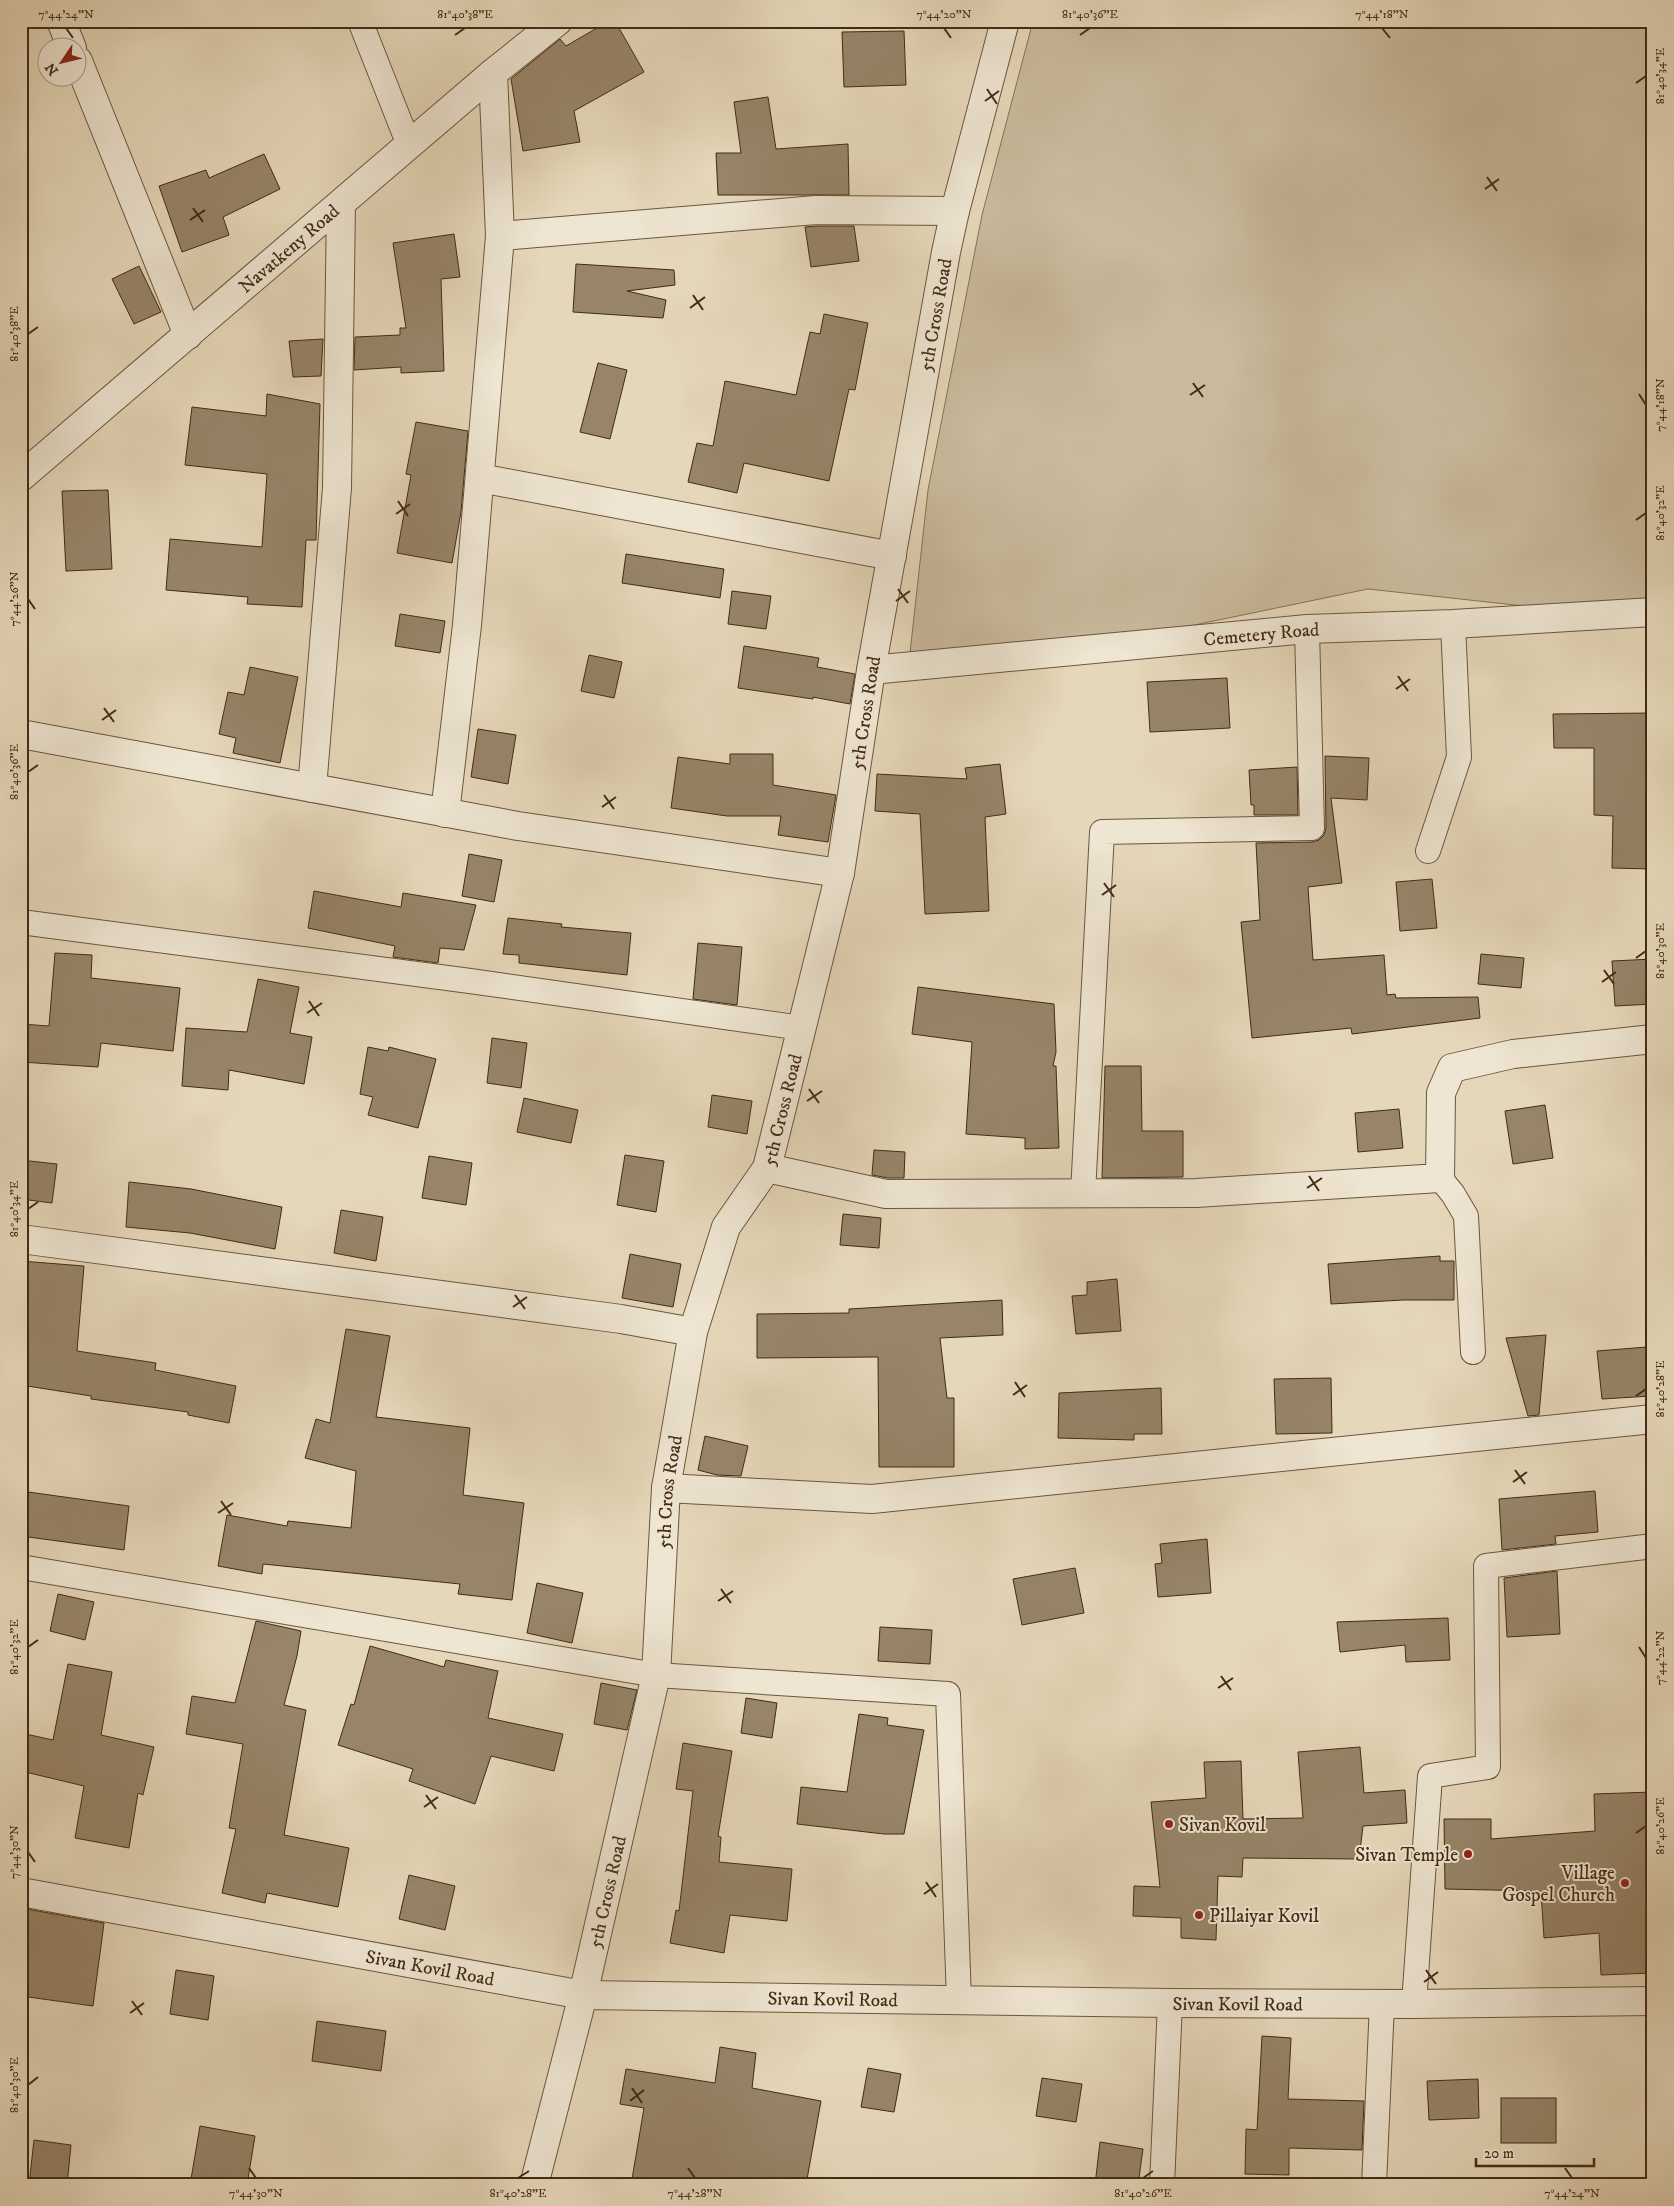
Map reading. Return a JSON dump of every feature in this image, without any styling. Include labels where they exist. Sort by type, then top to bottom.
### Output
[{"type":"street","points":[[61,21],[68,38]]},
{"type":"street","name":"Navatkeny Road","points":[[21,477],[493,73],[558,21]]},
{"type":"street","name":"5th Cross Road","points":[[534,2185],[583,1995],[656,1675],[666,1488],[693,1332],[726,1227],[767,1168],[840,873],[871,670],[955,211],[1005,21]]},
{"type":"street","points":[[445,813],[467,625],[500,236],[493,73]]},
{"type":"street","points":[[88,87],[188,335]]},
{"type":"street","points":[[312,788],[337,488],[341,204]]},
{"type":"street","points":[[500,236],[816,210],[955,211]]},
{"type":"street","points":[[480,478],[892,556]]},
{"type":"street","name":"Cemetery Road","points":[[871,670],[1307,629],[1453,624],[1653,612]]},
{"type":"street","points":[[21,734],[518,826],[840,873]]},
{"type":"street","points":[[767,1168],[886,1194],[1196,1193],[1440,1178],[1441,1093],[1452,1068],[1513,1054],[1653,1039]]},
{"type":"street","points":[[21,1239],[611,1317],[693,1332]]},
{"type":"street","points":[[666,1488],[872,1499],[1653,1419]]},
{"type":"street","name":"Sivan Kovil Road","points":[[21,1892],[583,1995],[1170,2003],[1414,2004],[1653,2001]]},
{"type":"lane","points":[[360,21],[409,145]]},
{"type":"lane","points":[[1428,851],[1459,757],[1453,624]]},
{"type":"lane","points":[[1083,1193],[1102,832],[1312,828],[1307,629]]},
{"type":"lane","points":[[21,922],[470,981],[802,1028]]},
{"type":"lane","points":[[1440,1178],[1453,1194],[1466,1216],[1473,1352]]},
{"type":"lane","points":[[1414,2004],[1430,1776],[1488,1767],[1486,1566],[1653,1546]]},
{"type":"lane","points":[[21,1567],[656,1675],[948,1694],[959,2000]]},
{"type":"lane","points":[[1162,2185],[1170,2003]]},
{"type":"lane","points":[[1374,2185],[1382,2003]]},
{"type":"shaded area","points":[[1033,21],[1653,21],[1653,620],[1368,589],[1127,639],[910,653],[928,490],[982,215]]},
{"type":"building","points":[[609,21],[615,21],[644,72],[574,111],[580,142],[523,151],[511,79],[560,39],[566,46]]},
{"type":"building","points":[[904,31],[906,85],[844,87],[842,32]]},
{"type":"building","points":[[768,97],[776,149],[848,144],[849,195],[718,195],[716,153],[741,153],[734,102]]},
{"type":"building","points":[[264,154],[280,189],[223,217],[229,235],[182,252],[159,186],[206,170],[209,178]]},
{"type":"building","points":[[854,226],[859,261],[811,267],[805,227]]},
{"type":"building","points":[[454,234],[460,277],[441,279],[444,371],[401,373],[401,367],[354,370],[355,337],[400,335],[400,328],[406,328],[393,243]]},
{"type":"building","points":[[576,264],[674,270],[675,285],[627,291],[666,300],[663,318],[573,312]]},
{"type":"building","points":[[139,266],[161,312],[134,324],[112,279]]},
{"type":"building","points":[[824,314],[868,323],[855,390],[849,389],[829,481],[744,463],[737,493],[688,482],[697,443],[713,446],[725,381],[796,395],[810,332],[820,334]]},
{"type":"building","points":[[323,339],[321,376],[293,377],[289,341]]},
{"type":"building","points":[[598,363],[627,370],[610,439],[580,432]]},
{"type":"building","points":[[267,394],[320,404],[316,540],[306,540],[302,607],[247,604],[248,597],[166,590],[170,539],[262,547],[267,474],[185,465],[192,407],[266,416]]},
{"type":"building","points":[[416,422],[468,431],[461,512],[452,563],[397,553],[411,475],[406,474]]},
{"type":"building","points":[[108,490],[112,569],[66,571],[62,491]]},
{"type":"building","points":[[626,554],[724,569],[720,598],[622,583]]},
{"type":"building","points":[[732,591],[771,596],[766,629],[728,624]]},
{"type":"building","points":[[400,614],[445,621],[440,653],[395,646]]},
{"type":"building","points":[[744,646],[819,658],[817,667],[855,674],[850,704],[813,697],[813,699],[738,688]]},
{"type":"building","points":[[589,655],[622,662],[614,698],[581,691]]},
{"type":"building","points":[[250,667],[298,677],[280,763],[233,753],[236,738],[219,734],[228,692],[244,695]]},
{"type":"building","points":[[1227,678],[1230,728],[1150,732],[1147,682]]},
{"type":"building","points":[[1653,713],[1653,869],[1612,868],[1613,816],[1594,815],[1594,748],[1554,748],[1553,714]]},
{"type":"building","points":[[478,729],[516,735],[508,784],[471,777]]},
{"type":"building","points":[[730,754],[773,754],[773,785],[836,795],[828,842],[778,835],[781,816],[727,816],[671,808],[678,757],[730,764]]},
{"type":"building","points":[[1325,756],[1369,758],[1367,800],[1331,798],[1342,883],[1308,887],[1313,960],[1384,955],[1387,995],[1395,994],[1396,998],[1478,997],[1480,1018],[1352,1034],[1351,1028],[1252,1038],[1241,922],[1260,920],[1256,843],[1312,842],[1319,840],[1324,835],[1326,828]]},
{"type":"building","points":[[1000,764],[1006,814],[985,817],[989,911],[925,914],[920,814],[875,811],[877,774],[967,779],[965,768]]},
{"type":"building","points":[[1297,767],[1298,815],[1254,815],[1254,805],[1251,805],[1249,770]]},
{"type":"building","points":[[469,854],[502,860],[494,902],[462,896]]},
{"type":"building","points":[[1432,879],[1437,928],[1400,931],[1396,882]]},
{"type":"building","points":[[314,891],[401,907],[403,893],[476,905],[464,950],[440,948],[438,963],[393,957],[395,946],[308,928]]},
{"type":"building","points":[[508,918],[562,924],[561,927],[631,933],[627,975],[519,963],[519,955],[503,954]]},
{"type":"building","points":[[698,943],[742,947],[737,1005],[693,999]]},
{"type":"building","points":[[55,953],[92,955],[91,978],[180,988],[173,1051],[101,1043],[98,1067],[21,1062],[21,1024],[49,1026]]},
{"type":"building","points":[[1481,954],[1524,958],[1521,988],[1478,984]]},
{"type":"building","points":[[1653,959],[1653,1004],[1615,1006],[1612,961]]},
{"type":"building","points":[[258,979],[299,987],[290,1033],[312,1037],[304,1084],[229,1070],[228,1090],[182,1086],[186,1028],[247,1032]]},
{"type":"building","points":[[918,987],[1054,1004],[1056,1052],[1053,1066],[1056,1066],[1059,1148],[1025,1149],[1025,1138],[966,1134],[972,1042],[912,1034]]},
{"type":"building","points":[[492,1038],[527,1043],[521,1088],[487,1083]]},
{"type":"building","points":[[368,1047],[388,1051],[389,1047],[436,1059],[418,1128],[368,1115],[373,1097],[360,1094]]},
{"type":"building","points":[[1105,1066],[1141,1066],[1142,1131],[1183,1131],[1183,1177],[1102,1178]]},
{"type":"building","points":[[712,1095],[752,1101],[747,1134],[708,1127]]},
{"type":"building","points":[[524,1098],[578,1110],[571,1143],[517,1132]]},
{"type":"building","points":[[1545,1105],[1553,1158],[1513,1164],[1505,1111]]},
{"type":"building","points":[[1399,1109],[1403,1148],[1358,1152],[1355,1113]]},
{"type":"building","points":[[874,1150],[905,1152],[904,1178],[872,1175]]},
{"type":"building","points":[[625,1155],[664,1161],[656,1212],[617,1205]]},
{"type":"building","points":[[429,1156],[472,1163],[466,1205],[422,1198]]},
{"type":"building","points":[[21,1160],[57,1164],[52,1203],[21,1199]]},
{"type":"building","points":[[129,1182],[191,1189],[282,1207],[275,1249],[190,1233],[126,1227]]},
{"type":"building","points":[[341,1210],[383,1217],[376,1261],[334,1253]]},
{"type":"building","points":[[843,1214],[881,1218],[879,1248],[840,1245]]},
{"type":"building","points":[[630,1254],[681,1264],[673,1307],[622,1298]]},
{"type":"building","points":[[1440,1256],[1440,1261],[1454,1261],[1454,1300],[1403,1300],[1331,1304],[1328,1264]]},
{"type":"building","points":[[21,1261],[84,1266],[77,1351],[156,1363],[155,1370],[236,1386],[229,1423],[188,1415],[188,1412],[91,1399],[91,1396],[21,1385]]},
{"type":"building","points":[[1117,1279],[1121,1331],[1076,1334],[1072,1296],[1087,1295],[1087,1282]]},
{"type":"building","points":[[1002,1300],[1003,1335],[940,1338],[947,1398],[954,1398],[954,1467],[879,1467],[878,1357],[757,1358],[757,1314],[849,1313],[849,1309]]},
{"type":"building","points":[[346,1329],[390,1336],[376,1417],[470,1428],[463,1495],[524,1503],[512,1600],[458,1594],[460,1584],[263,1564],[262,1574],[218,1566],[227,1515],[287,1526],[288,1521],[351,1528],[356,1471],[305,1458],[316,1419],[330,1423]]},
{"type":"building","points":[[1546,1335],[1539,1415],[1528,1416],[1506,1338]]},
{"type":"building","points":[[1647,1347],[1651,1396],[1602,1399],[1597,1351]]},
{"type":"building","points":[[1331,1378],[1332,1433],[1276,1434],[1274,1379]]},
{"type":"building","points":[[1161,1388],[1162,1434],[1134,1434],[1134,1440],[1058,1438],[1059,1393]]},
{"type":"building","points":[[705,1436],[748,1446],[741,1476],[717,1475],[698,1470]]},
{"type":"building","points":[[21,1491],[129,1506],[124,1550],[21,1536]]},
{"type":"building","points":[[1595,1491],[1598,1532],[1555,1536],[1556,1544],[1502,1550],[1499,1499]]},
{"type":"building","points":[[1207,1539],[1211,1593],[1158,1597],[1155,1564],[1162,1563],[1160,1544]]},
{"type":"building","points":[[1075,1568],[1084,1613],[1022,1625],[1013,1579]]},
{"type":"building","points":[[1557,1571],[1560,1634],[1507,1637],[1504,1578]]},
{"type":"building","points":[[537,1583],[583,1593],[572,1643],[527,1633]]},
{"type":"building","points":[[58,1594],[94,1602],[85,1640],[50,1631]]},
{"type":"building","points":[[1448,1618],[1450,1660],[1406,1662],[1405,1645],[1340,1652],[1337,1622]]},
{"type":"building","points":[[256,1621],[301,1631],[297,1656],[284,1705],[306,1710],[284,1835],[349,1848],[338,1907],[267,1893],[265,1903],[222,1893],[236,1829],[229,1828],[243,1744],[186,1734],[192,1696],[235,1703]]},
{"type":"building","points":[[880,1627],[932,1630],[930,1664],[878,1661]]},
{"type":"building","points":[[370,1646],[444,1667],[446,1660],[498,1671],[488,1718],[563,1734],[554,1771],[491,1756],[475,1804],[409,1781],[413,1769],[338,1745],[351,1704],[354,1705]]},
{"type":"building","points":[[68,1664],[112,1672],[101,1735],[154,1747],[143,1795],[138,1793],[129,1848],[75,1838],[84,1786],[21,1771],[21,1733],[53,1740]]},
{"type":"building","points":[[601,1683],[637,1690],[627,1730],[594,1724]]},
{"type":"building","points":[[746,1698],[777,1703],[772,1738],[741,1733]]},
{"type":"building","points":[[859,1714],[888,1718],[887,1725],[924,1730],[904,1834],[884,1834],[797,1824],[801,1787],[847,1792]]},
{"type":"building","points":[[683,1743],[732,1751],[718,1836],[721,1837],[719,1862],[792,1869],[787,1921],[730,1915],[724,1953],[670,1943],[676,1910],[679,1911],[693,1791],[676,1789]]},
{"type":"building","points":[[1360,1747],[1364,1793],[1405,1790],[1407,1823],[1363,1826],[1359,1859],[1243,1858],[1242,1877],[1218,1876],[1216,1940],[1181,1938],[1181,1918],[1133,1916],[1134,1886],[1160,1887],[1151,1802],[1206,1798],[1204,1762],[1241,1761],[1243,1819],[1303,1818],[1298,1752]]},
{"type":"building","points":[[1653,1792],[1653,1973],[1601,1975],[1599,1933],[1544,1938],[1541,1891],[1445,1889],[1444,1819],[1491,1819],[1491,1839],[1595,1831],[1594,1794]]},
{"type":"building","points":[[409,1875],[455,1886],[445,1930],[399,1919]]},
{"type":"building","points":[[21,1908],[104,1923],[93,2006],[21,1996]]},
{"type":"building","points":[[176,1970],[214,1976],[208,2020],[170,2014]]},
{"type":"building","points":[[317,2021],[386,2031],[381,2071],[312,2061]]},
{"type":"building","points":[[1262,2036],[1291,2038],[1288,2099],[1364,2101],[1362,2150],[1289,2148],[1289,2175],[1245,2174],[1246,2129],[1257,2130]]},
{"type":"building","points":[[720,2047],[756,2053],[752,2088],[821,2101],[806,2185],[631,2185],[644,2108],[620,2104],[626,2069],[715,2083]]},
{"type":"building","points":[[868,2068],[901,2074],[894,2112],[861,2107]]},
{"type":"building","points":[[1042,2078],[1082,2084],[1076,2122],[1036,2116]]},
{"type":"building","points":[[1478,2079],[1479,2118],[1429,2120],[1427,2081]]},
{"type":"building","points":[[1501,2098],[1556,2098],[1556,2143],[1501,2143]]},
{"type":"building","points":[[200,2126],[255,2136],[247,2185],[190,2185]]},
{"type":"building","points":[[34,2140],[71,2145],[67,2185],[29,2185]]},
{"type":"building","points":[[1100,2142],[1143,2149],[1138,2185],[1095,2185]]},
{"type":"place","name":"Sivan Kovil","points":[[1169,1824]]},
{"type":"place","name":"Sivan Temple","points":[[1468,1854]]},
{"type":"place","name":"Village Gospel Church","points":[[1625,1883]]},
{"type":"place","name":"Pillaiyar Kovil","points":[[1199,1915]]}]
